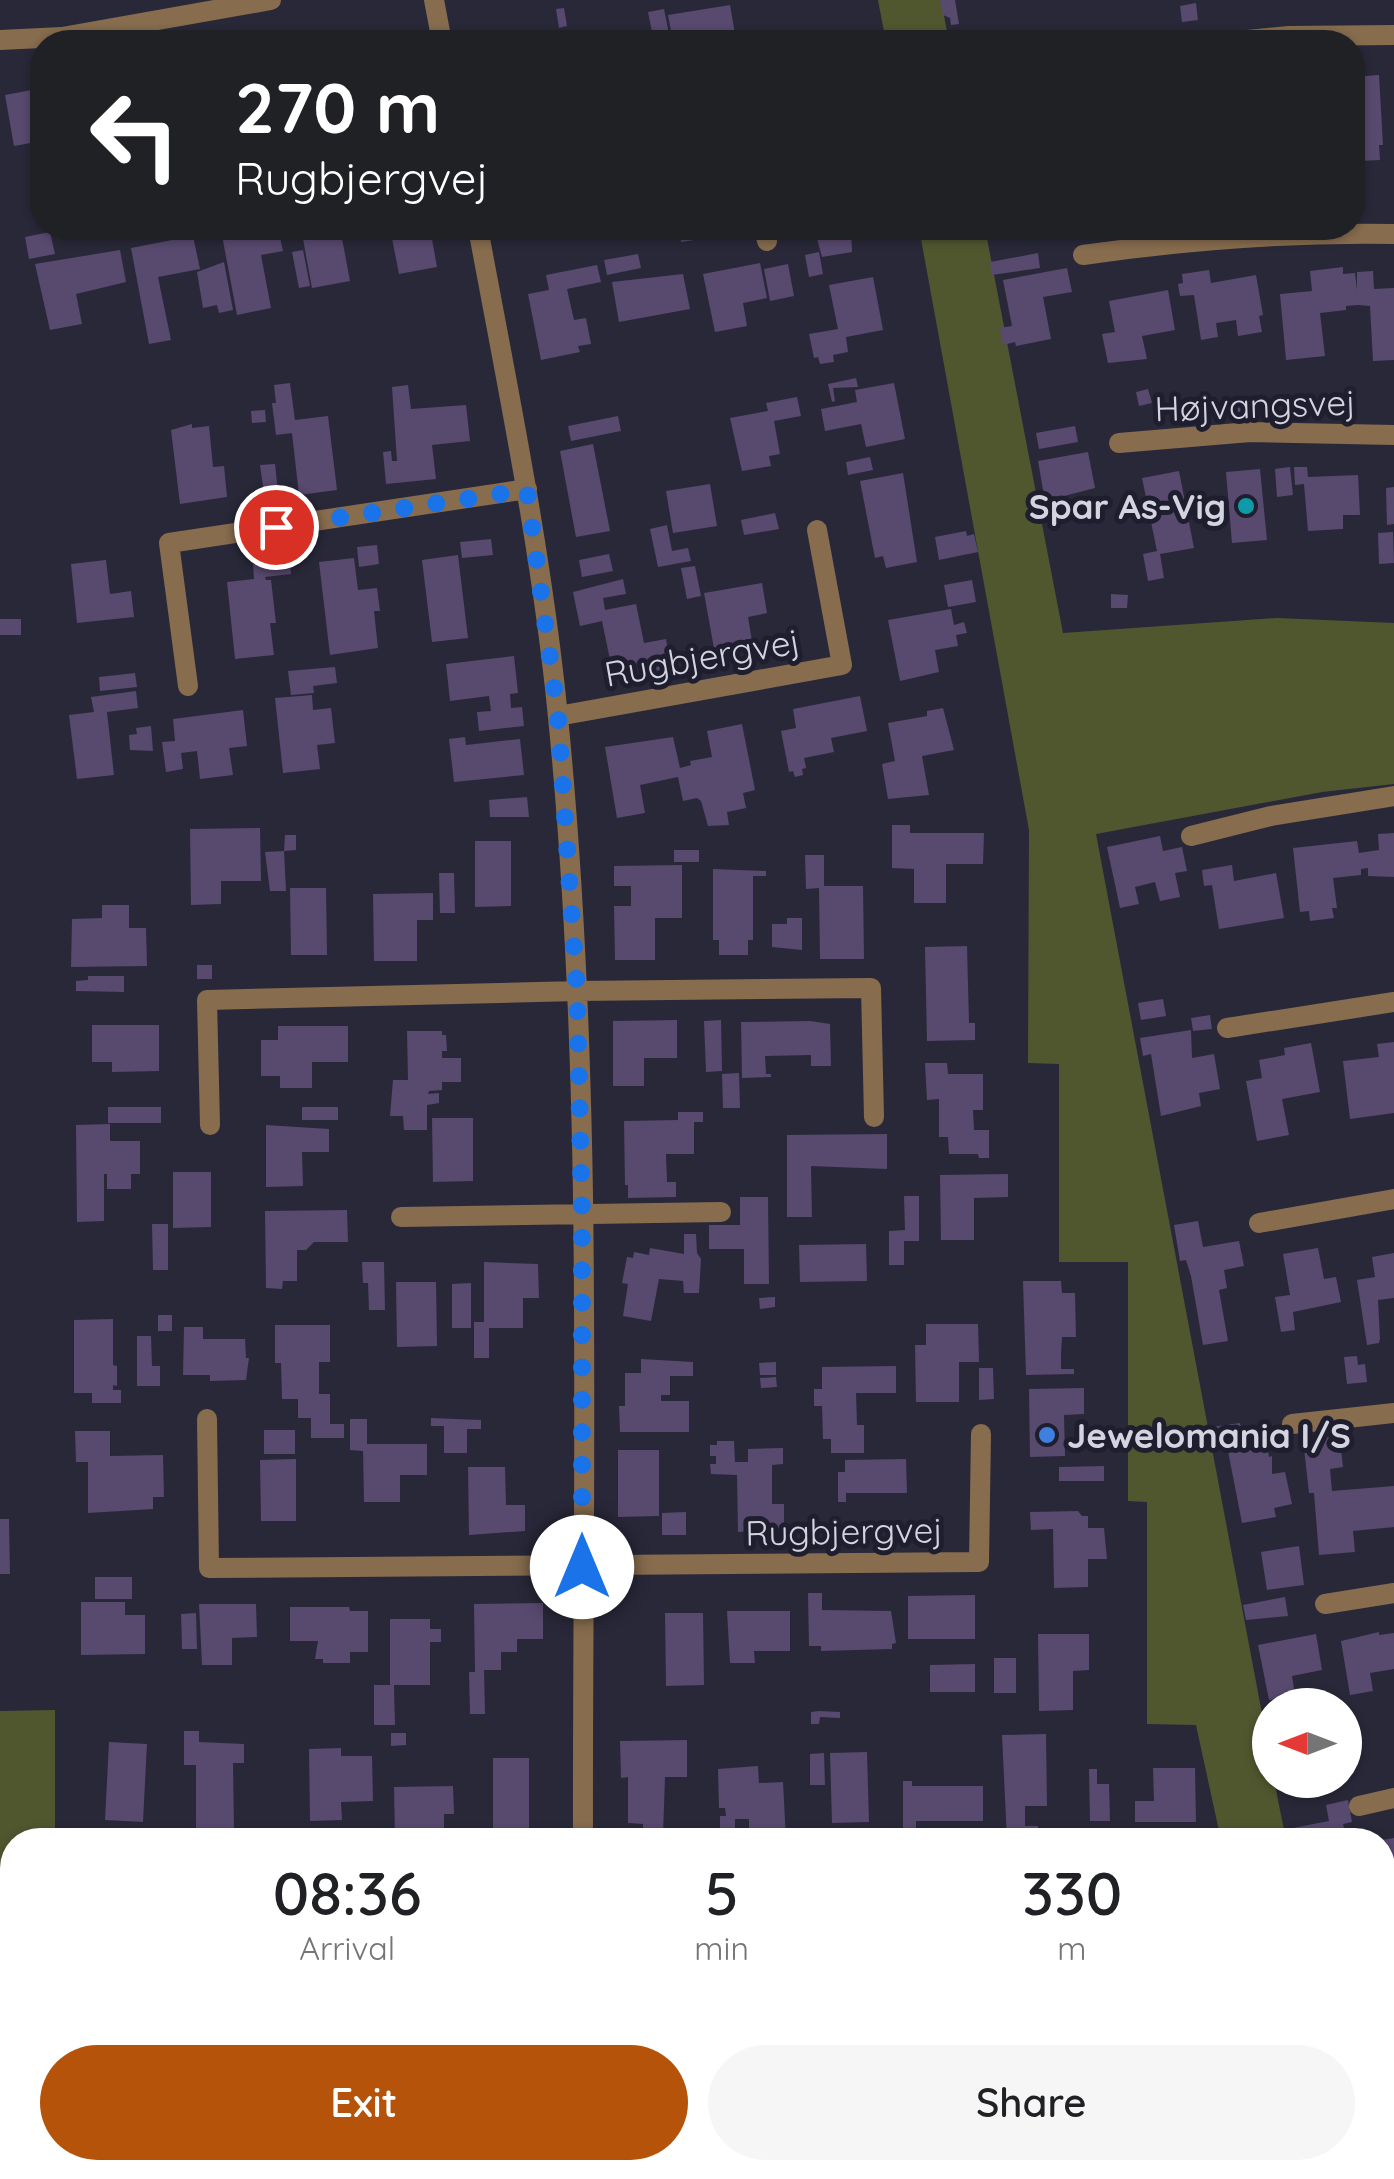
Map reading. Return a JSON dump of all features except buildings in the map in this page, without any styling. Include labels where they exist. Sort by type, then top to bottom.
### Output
[{"type":"street","points":[[102,30],[271,0]]},
{"type":"street","points":[[434,0],[440,30]]},
{"type":"street","points":[[1365,35],[1394,35]]},
{"type":"street","points":[[0,40],[30,39]]},
{"type":"street","points":[[1365,233],[1394,234]]},
{"type":"street","name":"Rugbjergvej","points":[[480,240],[527,490],[558,716],[577,990],[582,1214],[583,1828]]},
{"type":"street","points":[[1083,255],[1188,240]]},
{"type":"street","name":"Højvangsvej","points":[[1118,443],[1250,432],[1394,435]]},
{"type":"street","points":[[188,686],[169,543],[527,490]]},
{"type":"street","name":"Rugbjergvej","points":[[558,716],[842,664],[817,530]]},
{"type":"street","points":[[1190,836],[1271,816],[1394,796]]},
{"type":"street","points":[[210,1126],[208,1000],[577,990],[871,988],[874,1117]]},
{"type":"street","points":[[1226,1028],[1394,1002]]},
{"type":"street","points":[[1259,1223],[1394,1199]]},
{"type":"street","points":[[401,1217],[720,1212]]},
{"type":"street","points":[[1292,1424],[1394,1413]]},
{"type":"street","name":"Rugbjergvej","points":[[207,1419],[209,1568],[979,1562],[981,1434]]},
{"type":"street","points":[[1324,1604],[1394,1593]]},
{"type":"street","points":[[1359,1806],[1394,1798]]},
{"type":"green space","points":[[878,0],[941,0],[947,30],[884,30]]},
{"type":"green space","points":[[921,240],[987,240],[1063,633],[1277,618],[1394,623],[1394,784],[1322,792],[1096,834],[1257,1688],[1252,1688],[1252,1798],[1278,1798],[1284,1828],[1218,1828],[1196,1725],[1147,1724],[1147,1502],[1128,1501],[1128,1262],[1059,1262],[1059,1064],[1028,1063],[1029,830]]},
{"type":"green space","points":[[55,1710],[55,1828],[0,1828],[0,1711]]},
{"type":"place","name":"Spar As-Vig","points":[[1246,506]]},
{"type":"place","name":"Jewelomania I/S","points":[[1047,1435]]},
{"type":"route","points":[[276,527],[527,490],[558,716],[577,990],[582,1214],[582,1567]]}]
